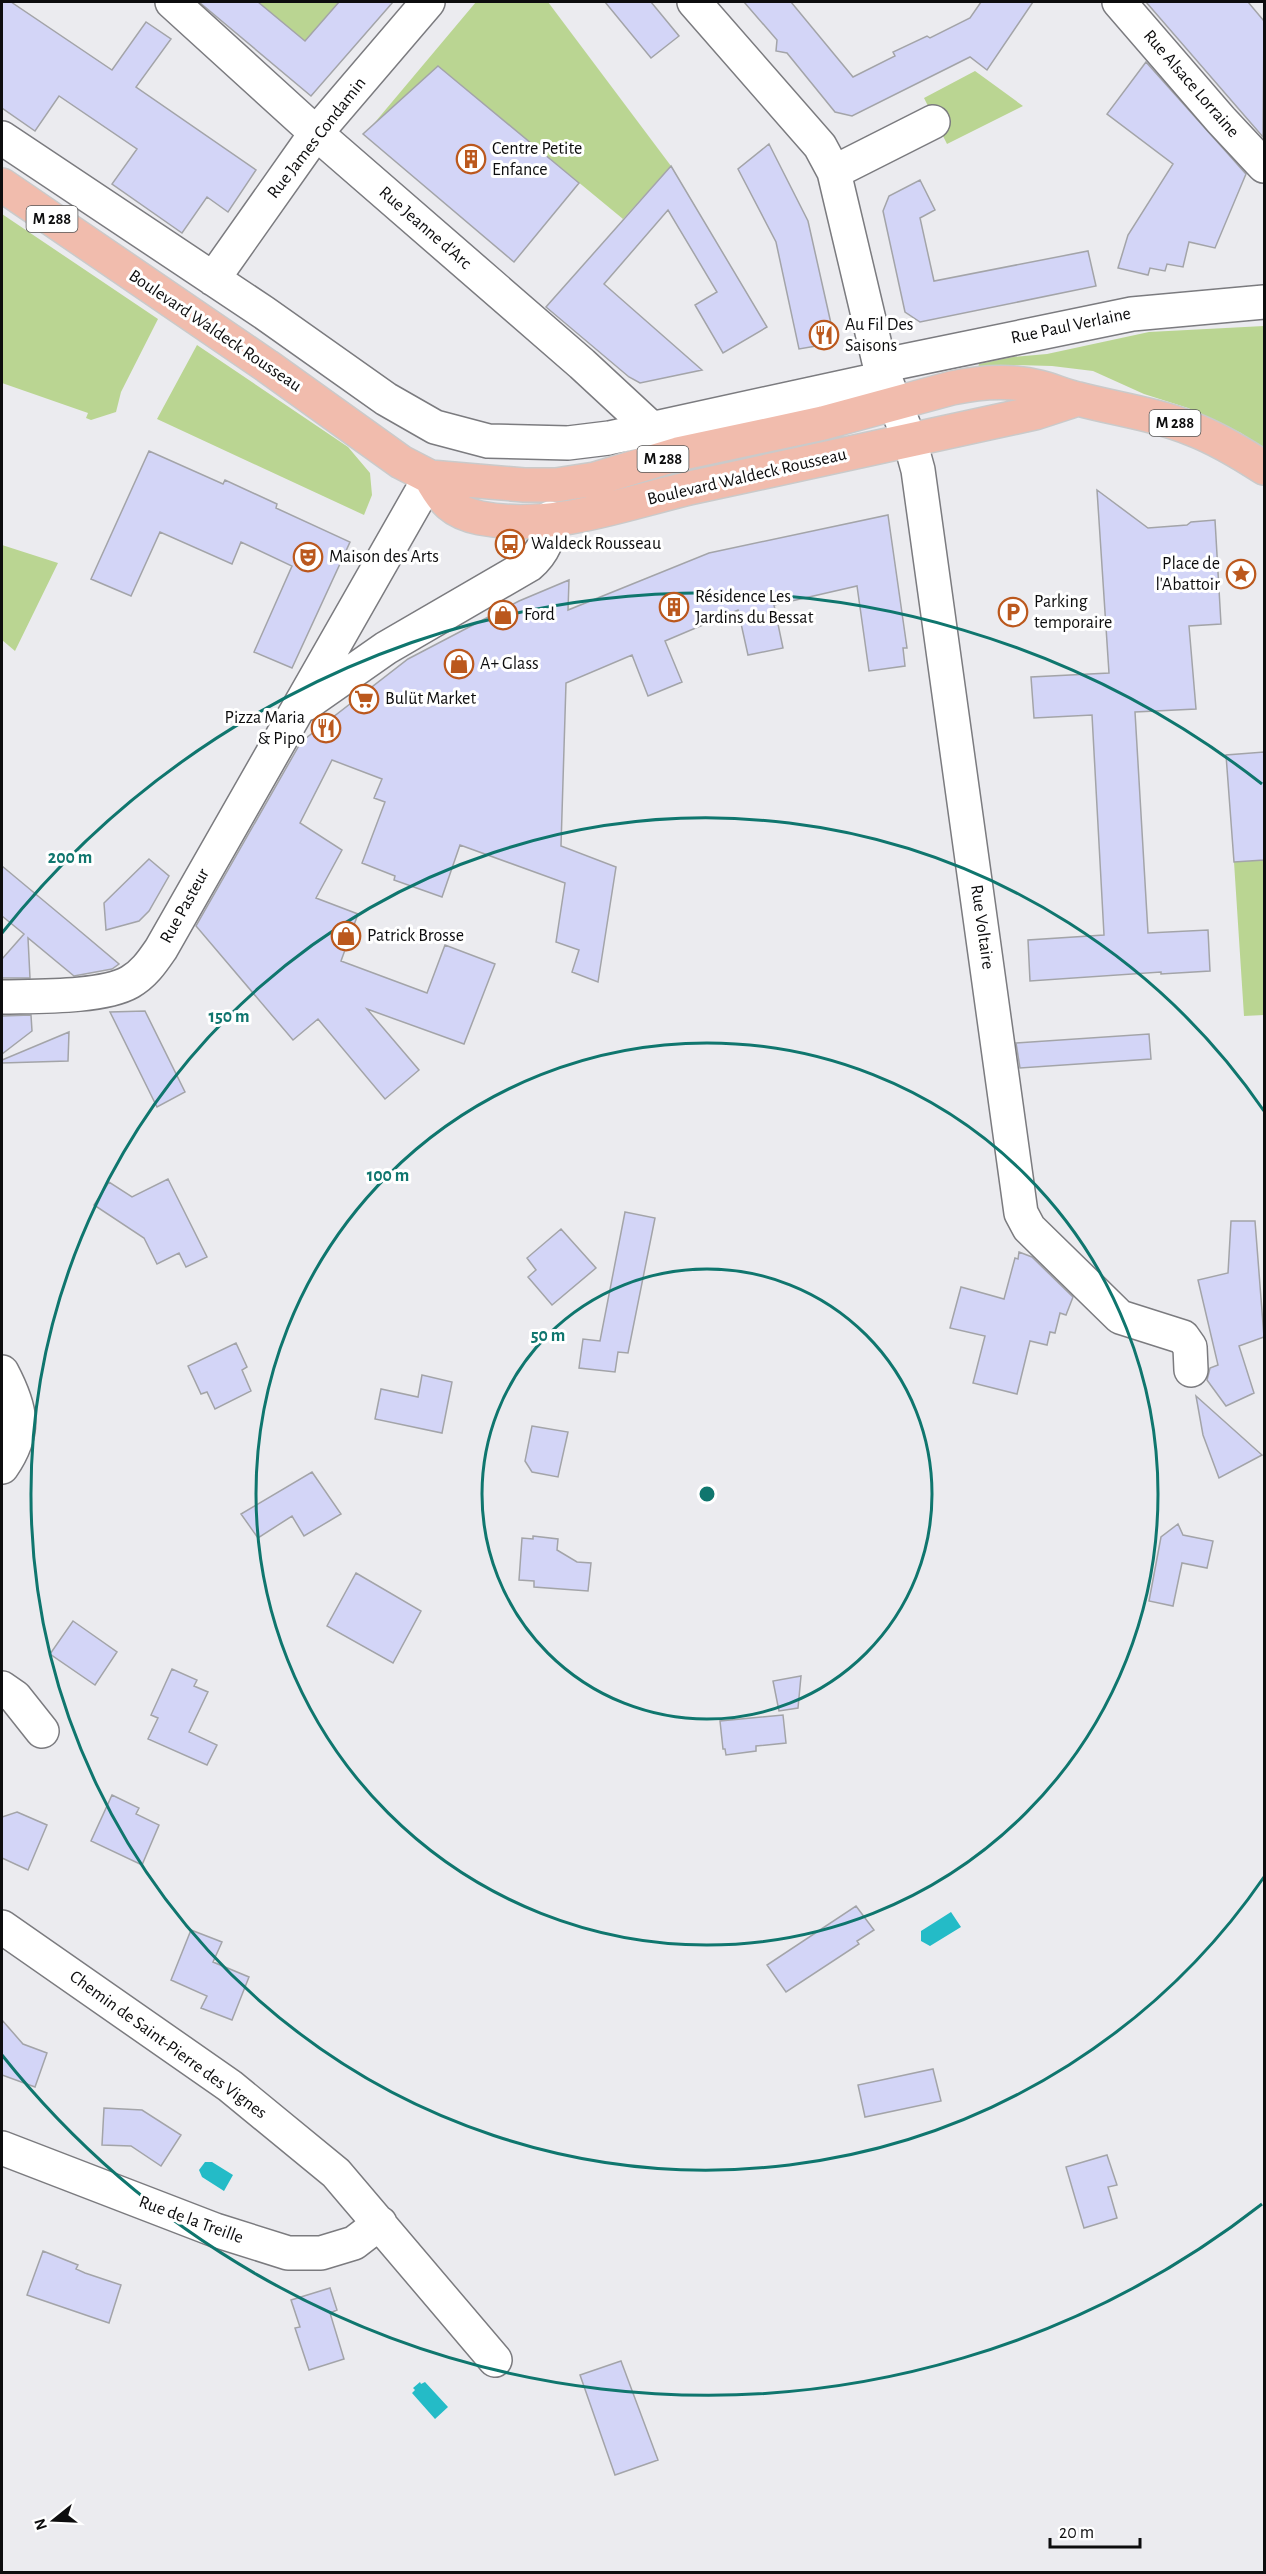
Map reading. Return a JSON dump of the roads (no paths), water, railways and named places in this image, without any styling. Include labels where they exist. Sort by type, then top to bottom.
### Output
[{"type":"main road","name":"Boulevard Waldeck Rousseau","points":[[2,185],[267,366],[401,462],[430,477],[524,485],[556,485],[596,479],[678,454],[823,423],[886,382],[970,384],[1007,382],[1038,386],[1078,399],[1140,412],[1192,429],[1232,447],[1264,468]]},
{"type":"main road","name":"Boulevard Waldeck Rousseau","points":[[430,477],[450,506],[463,513],[482,518],[550,518],[594,514],[692,488],[1035,413],[1078,399]]},
{"type":"street","name":"Rue Jeanne d'Arc","points":[[172,2],[316,133],[654,429],[678,454]]},
{"type":"street","name":"Rue James Condamin","points":[[213,279],[316,133],[428,2]]},
{"type":"street","name":"Rue Voltaire","points":[[694,2],[820,146],[834,172],[886,382],[910,441],[918,470],[1022,1213],[1029,1228],[1120,1317],[1183,1337],[1190,1347],[1191,1370]]},
{"type":"street","name":"Rue Alsace Lorraine","points":[[1119,2],[1264,166]]},
{"type":"street","points":[[834,172],[933,122]]},
{"type":"street","name":"Rue Paul Verlaine","points":[[2,138],[263,312],[386,399],[435,427],[489,441],[568,443],[654,429],[886,382],[1132,314],[1264,302]]},
{"type":"street","points":[[263,312],[267,366]]},
{"type":"street","name":"Rue Pasteur","points":[[2,997],[92,992],[128,983],[147,969],[430,477]]},
{"type":"street","name":"Rue Pasteur","points":[[297,711],[386,648],[529,565],[541,555],[550,528],[550,518]]},
{"type":"street","points":[[2,1372],[15,1397],[20,1425],[12,1452],[2,1467]]},
{"type":"street","points":[[2,1688],[15,1696],[42,1731]]},
{"type":"street","name":"Chemin de Saint-Pierre des Vignes","points":[[2,1927],[230,2086],[336,2173],[495,2360]]},
{"type":"street","name":"Rue de la Treille","points":[[2,2148],[215,2230],[288,2253],[321,2253],[354,2243],[380,2223]]},
{"type":"water","points":[[951,1912],[961,1927],[930,1946],[921,1941],[921,1931]]},
{"type":"water","points":[[205,2162],[212,2162],[233,2175],[224,2191],[202,2177],[199,2170]]},
{"type":"water","points":[[420,2382],[421,2384],[425,2382],[448,2407],[435,2419],[412,2393],[415,2390],[413,2388]]},
{"type":"place","name":"Centre Petite Enfance","points":[[471,159]]},
{"type":"place","name":"Au Fil Des Saisons","points":[[824,335]]},
{"type":"place","name":"Waldeck Rousseau","points":[[510,544]]},
{"type":"place","name":"Maison des Arts","points":[[308,557]]},
{"type":"place","name":"Place de l'Abattoir","points":[[1241,574]]},
{"type":"place","name":"Résidence Les Jardins du Bessat","points":[[674,607]]},
{"type":"place","name":"Parking temporaire","points":[[1013,612]]},
{"type":"place","name":"Ford","points":[[503,615]]},
{"type":"place","name":"A+ Glass","points":[[459,664]]},
{"type":"place","name":"Bulüt Market","points":[[364,699]]},
{"type":"place","name":"Pizza Maria & Pipo","points":[[326,728]]},
{"type":"place","name":"Patrick Brosse","points":[[346,936]]}]
